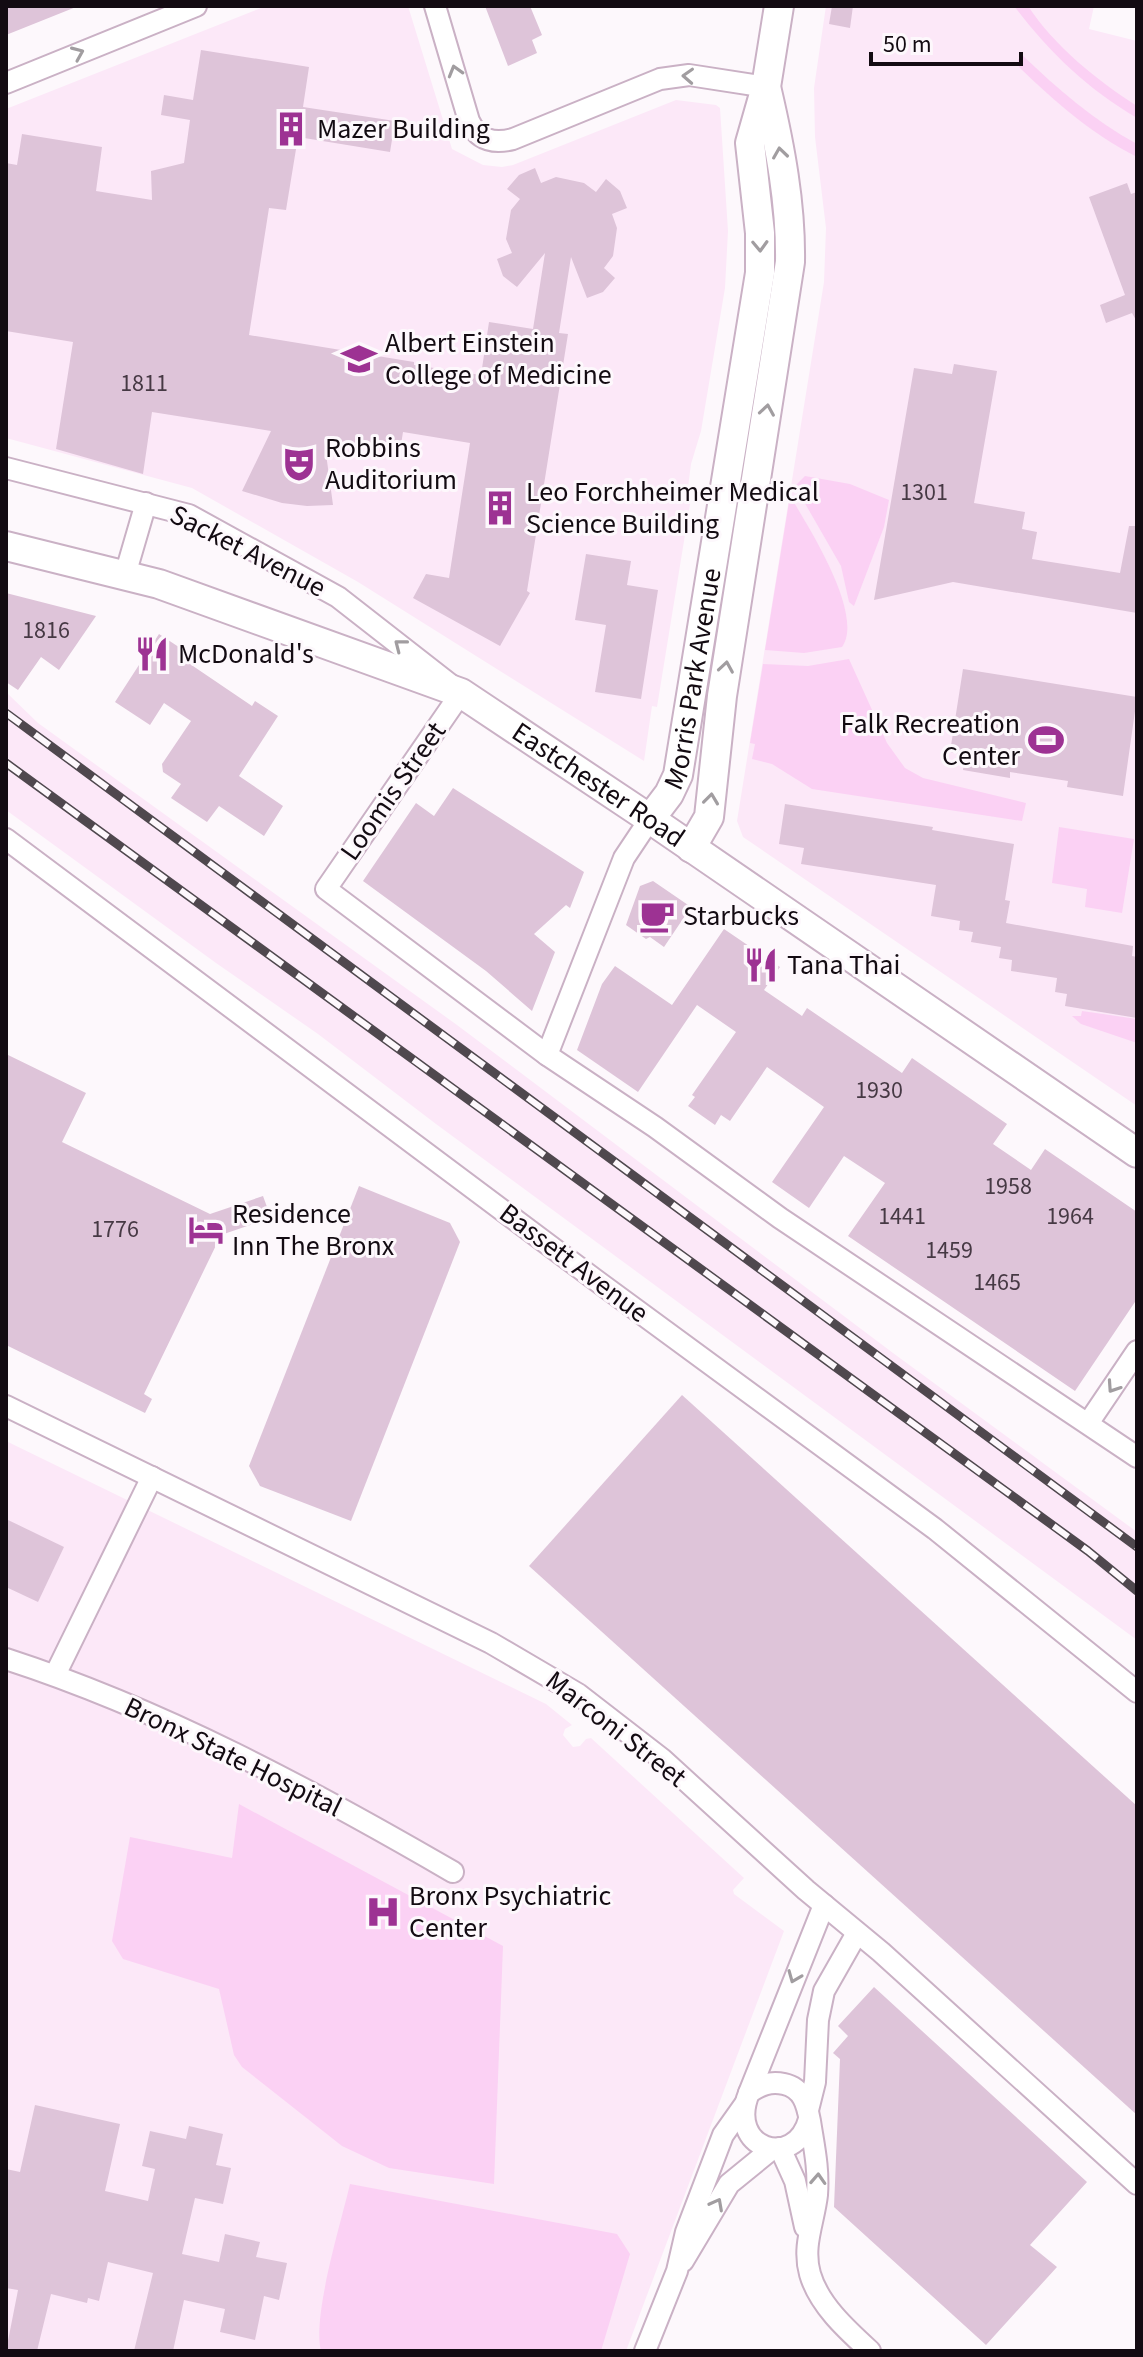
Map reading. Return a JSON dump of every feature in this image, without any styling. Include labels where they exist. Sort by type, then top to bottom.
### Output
[{"type":"main road","name":"Morris Park Avenue","points":[[650,819],[669,794],[678,775],[733,449],[760,273],[760,233],[750,143],[766,87],[779,6]]},
{"type":"main road","name":"Morris Park Avenue","points":[[691,848],[709,817],[722,696],[790,262],[779,141],[766,87]]},
{"type":"main road","name":"Eastchester Road","points":[[6,546],[159,584],[461,693],[650,819],[1135,1154]]},
{"type":"street","points":[[6,83],[196,6]]},
{"type":"street","points":[[435,6],[469,121],[477,135],[498,142],[513,139],[679,74],[766,87]]},
{"type":"street","name":"Sacket Avenue","points":[[6,468],[184,513],[338,597],[461,693]]},
{"type":"street","points":[[125,575],[146,503]]},
{"type":"street","name":"Loomis Street","points":[[461,693],[326,889],[547,1055]]},
{"type":"street","name":"Morris Park Avenue","points":[[547,1055],[624,858],[650,819]]},
{"type":"street","name":"Bassett Avenue","points":[[6,839],[597,1281],[935,1529],[1137,1692]]},
{"type":"street","points":[[547,1055],[655,1127],[780,1218],[1137,1457]]},
{"type":"street","points":[[1089,1422],[1137,1351]]},
{"type":"street","name":"Marconi Street","points":[[6,1406],[491,1643],[550,1676],[635,1736],[1137,2184]]},
{"type":"street","points":[[55,1675],[152,1477]]},
{"type":"street","name":"Bronx State Hospital","points":[[6,1659],[55,1675],[261,1766],[453,1872]]},
{"type":"street","points":[[645,2351],[677,2271],[686,2232],[723,2135],[747,2098],[824,1905]]},
{"type":"street","points":[[677,2271],[729,2184],[776,2148],[802,2134],[815,2082],[818,2020],[824,1991],[857,1933]]},
{"type":"street","points":[[747,2098],[771,2083],[789,2085],[801,2094],[809,2114],[819,2162],[817,2198],[808,2240]]},
{"type":"street","points":[[747,2098],[745,2122],[750,2136],[763,2147],[776,2148]]},
{"type":"street","points":[[776,2148],[795,2181],[808,2240],[810,2274],[819,2295],[870,2351]]},
{"type":"shaded area","name":"Albert Einstein College of Medicine","points":[[266,6],[408,6],[452,149],[483,165],[513,165],[676,100],[720,108],[728,231],[725,288],[701,431],[691,464],[687,495],[691,498],[657,707],[652,706],[644,761],[358,582],[192,488],[6,438],[6,109]]},
{"type":"shaded area","points":[[826,6],[1094,6],[1089,29],[1137,41],[1137,1106],[743,837],[737,821],[824,282],[826,228],[815,137],[814,88]]},
{"type":"shaded area","points":[[1014,6],[1028,6],[1078,62],[1137,106],[1137,118],[1102,95],[1070,68]]},
{"type":"shaded area","points":[[1022,55],[1076,103],[1137,144],[1137,157],[1089,128],[1046,93],[1019,67],[1018,60]]},
{"type":"shaded area","points":[[805,476],[850,484],[889,500],[884,527],[854,606],[849,602],[841,566],[795,486]]},
{"type":"shaded area","points":[[790,496],[840,593],[847,633],[842,647],[804,653],[765,650]]},
{"type":"shaded area","points":[[849,659],[887,743],[905,768],[923,778],[1026,803],[1022,821],[812,789],[772,764],[752,759],[755,744],[750,743],[763,664],[808,666]]},
{"type":"shaded area","points":[[6,692],[38,723],[457,1025],[1137,1532],[1137,1640],[318,1034],[6,810]]},
{"type":"shaded area","points":[[1059,827],[1134,839],[1122,913],[1085,907],[1087,889],[1052,883]]},
{"type":"shaded area","points":[[1082,1011],[1137,1019],[1137,1043],[1081,1024],[1072,1016],[1081,1016]]},
{"type":"shaded area","name":"Bronx Psychiatric Center","points":[[6,1441],[546,1704],[572,1725],[565,1729],[563,1735],[573,1747],[591,1738],[744,1878],[733,1890],[734,1894],[784,1931],[626,2351],[6,2351]]},
{"type":"shaded area","points":[[239,1804],[503,1946],[494,2184],[389,2168],[342,2146],[242,2067],[234,2055],[219,1989],[123,1959],[112,1941],[130,1837],[232,1858]]},
{"type":"shaded area","points":[[350,2184],[617,2234],[630,2254],[601,2351],[321,2351],[320,2316]]},
{"type":"building","points":[[6,6],[76,6],[76,7],[6,35]]},
{"type":"building","points":[[485,6],[530,6],[542,35],[532,40],[537,53],[508,66]]},
{"type":"building","points":[[832,6],[853,6],[850,28],[829,24]]},
{"type":"building","points":[[201,50],[309,67],[303,107],[395,121],[390,152],[298,137],[286,210],[269,208],[249,335],[481,375],[489,322],[533,329],[545,253],[517,287],[503,276],[497,259],[512,253],[506,239],[511,210],[520,199],[507,189],[519,175],[535,168],[541,183],[556,177],[584,183],[596,192],[606,179],[620,191],[627,208],[612,214],[617,228],[613,256],[604,268],[615,278],[603,292],[587,298],[571,257],[559,333],[568,334],[527,591],[530,593],[500,646],[413,598],[426,574],[449,578],[470,443],[403,432],[400,451],[324,439],[333,505],[307,506],[282,503],[242,491],[271,431],[152,412],[143,474],[56,449],[73,342],[6,331],[6,163],[17,165],[22,134],[102,147],[96,191],[152,200],[151,171],[184,163],[190,120],[161,115],[164,95],[193,100]]},
{"type":"building","points":[[1127,183],[1131,194],[1137,192],[1137,322],[1132,313],[1106,323],[1100,305],[1125,295],[1089,197]]},
{"type":"building","points":[[954,364],[997,371],[974,503],[1025,512],[1022,529],[1037,532],[1032,559],[1120,573],[1129,526],[1137,526],[1137,613],[953,582],[874,600],[914,368],[952,374]]},
{"type":"building","points":[[586,554],[631,561],[627,585],[658,590],[641,699],[595,692],[606,625],[575,620]]},
{"type":"building","points":[[6,593],[96,616],[59,670],[41,657],[18,690],[6,682]]},
{"type":"building","points":[[159,634],[194,657],[190,664],[252,706],[255,701],[278,716],[239,776],[283,806],[264,836],[219,806],[207,822],[171,798],[181,784],[163,772],[162,764],[191,721],[164,703],[150,725],[115,702]]},
{"type":"building","points":[[963,669],[1137,697],[1123,796],[1067,787],[1068,781],[1010,772],[1010,778],[963,770],[961,754],[950,752]]},
{"type":"building","points":[[453,788],[584,872],[570,908],[566,905],[534,934],[555,952],[532,1011],[486,971],[363,881],[416,803],[434,816]]},
{"type":"building","points":[[785,804],[933,827],[932,830],[1014,844],[1005,900],[1010,901],[1006,923],[1133,946],[1132,956],[1137,957],[1137,1018],[1065,1006],[1067,994],[1055,992],[1057,978],[1011,971],[1012,960],[999,958],[1001,947],[971,942],[973,932],[959,930],[960,921],[931,916],[936,885],[801,864],[804,848],[779,844]]},
{"type":"building","name":"Starbucks","points":[[653,881],[691,907],[664,947],[626,925],[640,886]]},
{"type":"building","points":[[724,929],[780,967],[764,990],[802,1016],[807,1008],[902,1073],[912,1058],[1007,1124],[993,1144],[1031,1170],[1045,1149],[1137,1212],[1137,1299],[1075,1391],[848,1236],[885,1183],[844,1156],[809,1208],[772,1182],[824,1107],[767,1067],[730,1121],[721,1115],[715,1125],[688,1106],[695,1097],[692,1095],[736,1032],[697,1005],[638,1092],[577,1050],[602,984],[615,966],[672,1005]]},
{"type":"building","points":[[6,1054],[86,1093],[62,1142],[210,1214],[263,1196],[271,1218],[221,1235],[144,1394],[152,1399],[145,1413],[6,1345]]},
{"type":"building","points":[[359,1186],[450,1223],[460,1242],[351,1521],[260,1486],[249,1466]]},
{"type":"building","points":[[682,1395],[1137,1806],[1137,2115],[529,1566]]},
{"type":"building","points":[[6,1519],[64,1547],[38,1602],[6,1587]]},
{"type":"building","points":[[874,1987],[1087,2182],[1030,2245],[1057,2267],[986,2345],[834,2207],[840,2059],[833,2053],[848,2036],[838,2026]]},
{"type":"building","points":[[35,2105],[120,2124],[105,2191],[148,2201],[155,2169],[142,2166],[150,2131],[186,2139],[189,2126],[223,2134],[216,2165],[231,2168],[223,2204],[195,2198],[182,2254],[219,2262],[225,2234],[260,2242],[256,2257],[287,2263],[279,2300],[264,2296],[255,2340],[220,2332],[225,2309],[184,2300],[173,2351],[134,2351],[153,2273],[108,2262],[99,2301],[88,2298],[87,2303],[51,2294],[37,2351],[6,2351],[18,2290],[6,2288],[6,2169],[20,2172]]},
{"type":"railway","points":[[6,713],[1137,1547]]},
{"type":"railway","points":[[6,763],[1088,1551],[1137,1591]]},
{"type":"place","name":"Mazer Building","points":[[291,129]]},
{"type":"place","name":"Albert Einstein College of Medicine","points":[[359,359]]},
{"type":"place","name":"Robbins Auditorium","points":[[299,464]]},
{"type":"place","name":"Leo Forchheimer Medical Science Building","points":[[500,508]]},
{"type":"place","name":"McDonald's","points":[[152,654]]},
{"type":"place","name":"Falk Recreation Center","points":[[1046,740]]},
{"type":"place","name":"Starbucks","points":[[657,916]]},
{"type":"place","name":"Tana Thai","points":[[761,965]]},
{"type":"place","name":"Residence Inn The Bronx","points":[[206,1230]]},
{"type":"place","name":"Bronx Psychiatric Center","points":[[383,1912]]}]
